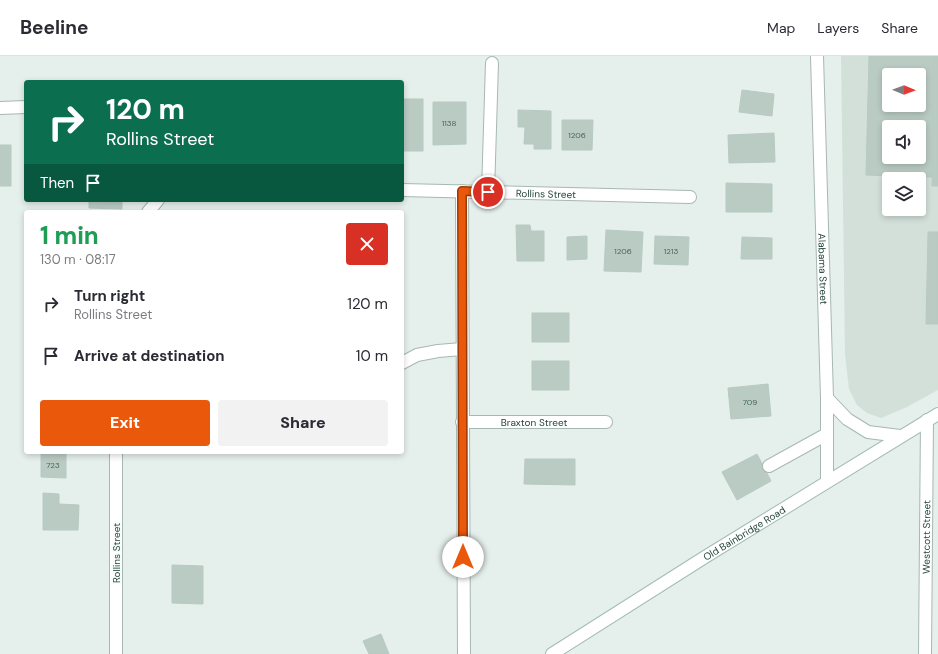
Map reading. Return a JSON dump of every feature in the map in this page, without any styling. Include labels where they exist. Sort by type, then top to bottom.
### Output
[{"type":"street","name":"Alabama Street","points":[[817,56],[827,398],[827,481]]},
{"type":"street","points":[[488,192],[492,63]]},
{"type":"street","points":[[0,108],[24,107]]},
{"type":"street","name":"Rollins Street","points":[[404,190],[690,196]]},
{"type":"street","points":[[462,191],[464,654]]},
{"type":"street","points":[[150,210],[156,202]]},
{"type":"street","points":[[404,362],[417,355],[462,349]]},
{"type":"street","points":[[827,398],[847,419],[868,432],[900,436]]},
{"type":"street","name":"Old Bainbridge Road","points":[[552,654],[827,481],[938,414]]},
{"type":"street","name":"Westcott Street","points":[[925,654],[927,420]]},
{"type":"street","name":"Braxton Street","points":[[462,422],[606,422]]},
{"type":"street","points":[[769,466],[827,434]]},
{"type":"street","name":"Rollins Street","points":[[116,454],[116,654]]},
{"type":"shaded area","points":[[841,56],[938,56],[938,390],[907,407],[881,418],[867,413],[857,405],[849,389],[845,354]]},
{"type":"building","points":[[869,56],[934,56],[932,177],[926,177],[926,172],[882,172],[882,175],[866,175]]},
{"type":"building","points":[[934,56],[938,56],[938,186],[932,186]]},
{"type":"building","points":[[742,90],[774,94],[772,116],[739,112]]},
{"type":"building","points":[[404,99],[423,99],[423,151],[404,151]]},
{"type":"building","points":[[433,102],[466,102],[466,144],[433,145]]},
{"type":"building","points":[[518,110],[551,111],[551,149],[534,149],[534,144],[524,144],[525,127],[518,127]]},
{"type":"building","points":[[562,120],[593,120],[592,150],[562,150]]},
{"type":"building","points":[[774,133],[775,162],[729,163],[728,135]]},
{"type":"building","points":[[0,145],[11,145],[11,186],[0,186]]},
{"type":"building","points":[[726,183],[772,184],[772,212],[726,212]]},
{"type":"building","points":[[89,202],[122,202],[122,209],[89,208]]},
{"type":"building","points":[[516,225],[530,225],[531,231],[544,231],[544,261],[517,261]]},
{"type":"building","points":[[606,230],[643,232],[641,272],[604,271]]},
{"type":"building","points":[[928,232],[938,232],[938,324],[926,324]]},
{"type":"building","points":[[587,236],[587,259],[567,260],[567,237]]},
{"type":"building","points":[[655,236],[689,237],[688,265],[654,264]]},
{"type":"building","points":[[742,237],[772,238],[772,259],[741,259]]},
{"type":"building","points":[[532,313],[569,313],[569,342],[532,342]]},
{"type":"building","points":[[532,361],[569,361],[569,390],[532,390]]},
{"type":"building","points":[[768,384],[771,416],[731,419],[728,388]]},
{"type":"building","points":[[41,454],[66,454],[66,478],[41,477]]},
{"type":"building","points":[[757,454],[771,481],[737,500],[722,472]]},
{"type":"building","points":[[525,459],[575,459],[575,485],[524,484]]},
{"type":"building","points":[[43,493],[59,494],[59,504],[79,505],[78,530],[43,530]]},
{"type":"building","points":[[172,565],[203,566],[203,604],[172,603]]},
{"type":"building","points":[[381,634],[389,654],[369,654],[363,641]]},
{"type":"route","points":[[463,557],[462,191],[488,192]]}]
